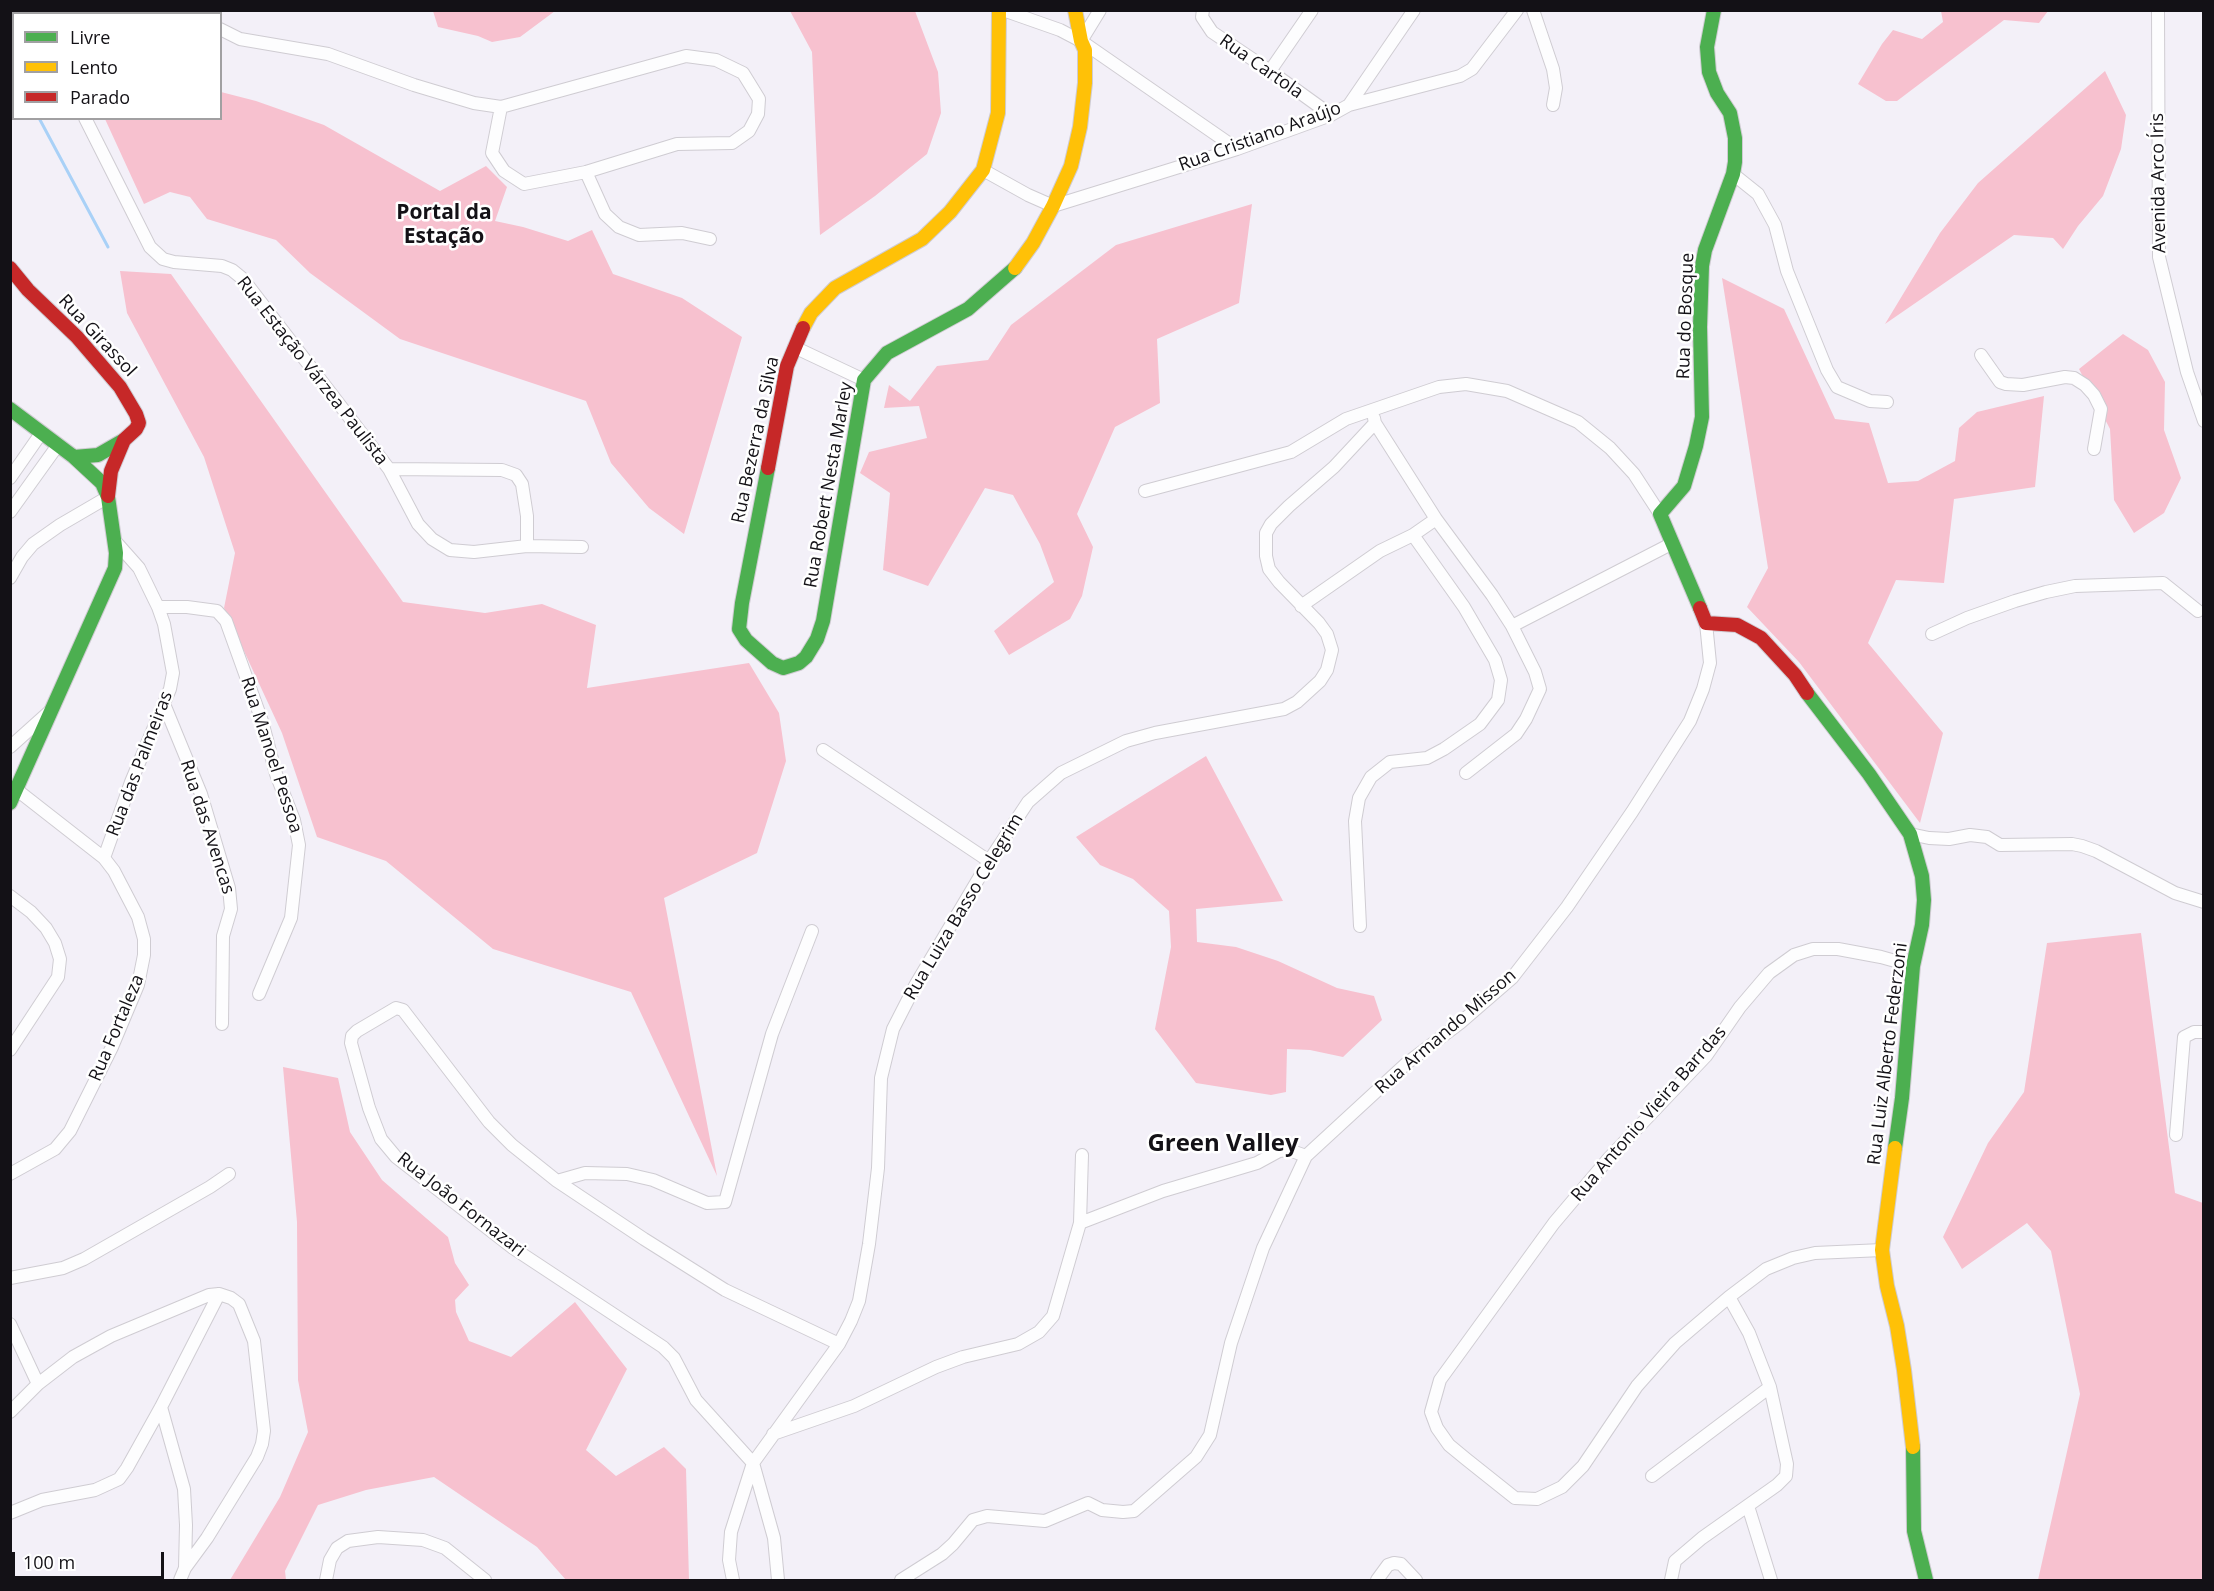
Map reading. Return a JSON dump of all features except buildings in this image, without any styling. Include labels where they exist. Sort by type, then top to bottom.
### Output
[{"type":"street","points":[[1001,10],[1060,30],[1081,41],[1237,149]]},
{"type":"street","name":"Rua Bezerra da Silva","points":[[772,663],[746,640],[739,629],[787,366],[811,314],[835,288],[922,239],[950,212],[983,171],[998,113],[1001,10]]},
{"type":"street","name":"Rua Robert Nesta Marley","points":[[772,663],[783,668],[799,663],[818,639],[824,621],[864,380],[887,353],[968,309],[1016,267],[1033,243],[1053,207],[1071,166],[1080,127],[1085,83],[1085,50],[1075,10]]},
{"type":"street","points":[[1081,41],[1100,10]]},
{"type":"street","name":"Rua Cartola","points":[[1203,10],[1202,18],[1212,32],[1331,116]]},
{"type":"street","points":[[1270,71],[1312,10]]},
{"type":"street","points":[[1349,105],[1414,10]]},
{"type":"street","name":"Rua Cristiano Araújo","points":[[1053,207],[1237,149],[1331,116],[1349,105],[1454,79],[1468,72],[1517,10]]},
{"type":"street","points":[[1533,10],[1553,69],[1556,88],[1553,105]]},
{"type":"street","name":"Rua do Bosque","points":[[1660,514],[1684,486],[1696,446],[1702,417],[1700,327],[1702,266],[1719,208],[1733,174],[1735,138],[1730,113],[1717,93],[1709,72],[1707,47],[1714,10]]},
{"type":"street","name":"Avenida Arco Íris","points":[[2158,10],[2159,257],[2187,372],[2204,421]]},
{"type":"street","points":[[222,30],[240,39],[328,54],[414,85],[474,103],[501,107],[686,56],[716,60],[743,74],[759,99],[758,114],[749,131],[732,143],[677,144],[586,172],[524,183],[504,171],[492,153],[501,107]]},
{"type":"street","name":"Rua Estação Várzea Paulista","points":[[86,120],[150,247],[163,259],[222,266],[232,270],[243,279],[388,469],[418,524],[432,539],[450,550],[474,552],[527,546],[582,547]]},
{"type":"street","points":[[983,171],[1053,207]]},
{"type":"street","points":[[586,172],[605,214],[619,227],[639,235],[682,233],[710,239]]},
{"type":"street","points":[[1733,174],[1758,194],[1775,225],[1787,271],[1827,370],[1837,387],[1870,401],[1887,402]]},
{"type":"street","name":"Rua Girassol","points":[[12,270],[28,290],[77,337],[127,397],[136,414],[139,423],[124,440],[111,471],[108,496]]},
{"type":"street","points":[[794,347],[864,380]]},
{"type":"street","points":[[1981,356],[1998,379],[2006,384],[2023,385],[2065,377],[2079,380],[2094,395],[2101,409],[2094,448]]},
{"type":"street","points":[[1145,492],[1291,452],[1346,419],[1374,417],[1439,387],[1466,384],[1507,392],[1578,422],[1611,448],[1634,474],[1660,514],[1706,622]]},
{"type":"street","points":[[10,408],[93,473],[102,483],[108,496],[115,540],[116,568],[10,803]]},
{"type":"street","points":[[1374,417],[1436,519],[1512,626],[1535,672],[1540,689],[1534,705],[1516,734],[1466,773]]},
{"type":"street","name":"Rua Luiza Basso Celegrim","points":[[733,1581],[729,1560],[731,1532],[753,1463],[839,1344],[859,1301],[869,1244],[878,1168],[881,1078],[893,1029],[916,984],[989,861],[1028,802],[1061,773],[1126,741],[1155,733],[1284,709],[1297,702],[1320,681],[1327,670],[1332,650],[1327,634],[1269,569],[1266,556],[1266,533],[1283,512],[1334,467],[1374,417]]},
{"type":"street","points":[[10,478],[42,432]]},
{"type":"street","points":[[74,458],[98,455],[124,440]]},
{"type":"street","points":[[10,512],[58,445]]},
{"type":"street","points":[[388,469],[502,470],[516,475],[522,484],[524,495],[527,546]]},
{"type":"street","points":[[10,578],[22,558],[45,534],[108,496]]},
{"type":"street","points":[[1301,606],[1380,551],[1413,535],[1436,519]]},
{"type":"street","points":[[1360,926],[1355,821],[1359,798],[1371,777],[1390,762],[1427,758],[1444,749],[1480,724],[1498,700],[1500,680],[1495,660],[1464,607],[1413,535]]},
{"type":"street","name":"Rua das Palmeiras","points":[[104,858],[131,782],[170,689],[173,673],[164,624],[158,607],[139,568],[115,540]]},
{"type":"street","points":[[1512,626],[1671,543]]},
{"type":"street","points":[[1932,634],[1967,618],[2015,601],[2075,586],[2163,583],[2198,611]]},
{"type":"street","name":"Rua Manoel Pessoa","points":[[158,607],[187,607],[218,611],[226,621],[262,721],[276,774],[294,820],[298,845],[291,918],[259,994]]},
{"type":"street","name":"Rua Luiz Alberto Federzoni","points":[[1706,622],[1737,625],[1761,638],[1795,675],[1823,716],[1869,774],[1910,834],[1922,876],[1924,900],[1922,925],[1913,966],[1902,1098],[1882,1250],[1905,1382],[1913,1449],[1914,1531],[1926,1581]]},
{"type":"street","name":"Rua Armando Misson","points":[[1306,1156],[1407,1062],[1460,1023],[1512,978],[1568,907],[1690,722],[1710,663],[1706,622]]},
{"type":"street","name":"Rua das Avencas","points":[[164,704],[201,794],[229,888],[231,909],[223,936],[222,1024]]},
{"type":"street","points":[[10,747],[52,709]]},
{"type":"street","points":[[823,750],[989,861]]},
{"type":"street","name":"Rua Fortaleza","points":[[10,1174],[55,1149],[70,1131],[112,1047],[138,985],[144,955],[144,939],[138,917],[122,884],[104,858],[17,790]]},
{"type":"street","points":[[1910,834],[1949,839],[1970,835],[1987,837],[2000,845],[2072,844],[2082,846],[2096,851],[2175,893],[2204,902]]},
{"type":"street","points":[[10,896],[31,912],[46,928],[56,943],[60,959],[57,977],[10,1050]]},
{"type":"street","points":[[557,1180],[585,1173],[627,1174],[653,1180],[707,1203],[722,1204],[727,1200],[772,1034],[812,932]]},
{"type":"street","name":"Rua Antonio Vieira Barrdas","points":[[1729,1297],[1675,1343],[1645,1378],[1583,1466],[1562,1487],[1537,1498],[1515,1498],[1449,1445],[1437,1428],[1431,1412],[1440,1380],[1554,1223],[1609,1158],[1706,1056],[1740,1007],[1769,973],[1794,955],[1813,950],[1838,949],[1913,966]]},
{"type":"street","name":"Rua João Fornazari","points":[[753,1463],[696,1400],[674,1358],[663,1347],[513,1248],[396,1157],[381,1139],[369,1108],[351,1043],[352,1036],[396,1008],[404,1010],[489,1122],[512,1145],[557,1180],[725,1290],[839,1344]]},
{"type":"street","points":[[2176,1135],[2184,1037],[2194,1032],[2204,1032]]},
{"type":"street","points":[[901,1581],[942,1554],[973,1520],[987,1516],[1045,1521],[1088,1503],[1102,1510],[1134,1511],[1196,1457],[1210,1435],[1231,1342],[1263,1248],[1306,1156],[1289,1150],[1279,1151],[1257,1163],[1163,1191],[1080,1223]]},
{"type":"street","points":[[773,1434],[854,1406],[936,1367],[963,1357],[1018,1344],[1039,1332],[1053,1316],[1080,1223],[1082,1155]]},
{"type":"street","points":[[10,1278],[63,1268],[84,1259],[229,1174]]},
{"type":"street","points":[[1671,1581],[1675,1561],[1702,1538],[1777,1485],[1786,1476],[1787,1464],[1770,1387],[1749,1333],[1729,1297],[1766,1269],[1793,1258],[1815,1254],[1882,1250]]},
{"type":"street","points":[[10,1514],[42,1500],[95,1490],[119,1479],[161,1407],[219,1294]]},
{"type":"street","points":[[10,1412],[38,1384],[73,1357],[111,1336],[209,1295],[219,1294],[239,1304],[254,1341],[264,1431],[262,1444],[257,1458],[207,1538],[185,1568],[180,1581]]},
{"type":"street","points":[[10,1324],[38,1384]]},
{"type":"street","points":[[1652,1476],[1770,1387]]},
{"type":"street","points":[[161,1407],[184,1489],[185,1568]]},
{"type":"street","points":[[753,1463],[774,1538],[778,1581]]},
{"type":"street","points":[[1748,1506],[1771,1581]]},
{"type":"street","points":[[326,1581],[330,1560],[337,1548],[348,1541],[378,1537],[423,1540],[445,1548],[485,1581]]},
{"type":"street","points":[[1377,1581],[1388,1565],[1394,1563],[1401,1564],[1416,1581]]},
{"type":"shaded area","points":[[433,10],[555,11],[520,37],[492,42],[478,36],[438,27]]},
{"type":"shaded area","points":[[790,11],[915,11],[938,72],[941,113],[927,154],[875,196],[820,235],[812,52]]},
{"type":"shaded area","points":[[1941,11],[2048,11],[2039,23],[2004,20],[1897,101],[1886,101],[1858,84],[1893,30],[1922,39],[1943,22]]},
{"type":"shaded area","points":[[2105,71],[2126,115],[2121,149],[2103,196],[2078,226],[2063,249],[2053,238],[2014,235],[1885,324],[1940,233],[1978,183]]},
{"type":"shaded area","points":[[222,92],[256,101],[324,125],[440,191],[486,166],[507,187],[495,221],[568,241],[592,230],[613,274],[682,298],[742,337],[684,534],[649,508],[611,463],[586,401],[400,339],[310,273],[276,240],[207,219],[190,197],[170,192],[144,204],[105,120],[222,120]]},
{"type":"shaded area","points":[[1252,204],[1239,303],[1157,339],[1160,403],[1115,427],[1077,514],[1093,547],[1082,596],[1070,619],[1009,655],[994,631],[1054,582],[1040,544],[1013,495],[985,488],[928,586],[883,570],[890,493],[860,473],[869,452],[927,438],[919,406],[884,408],[889,385],[910,401],[937,366],[988,360],[1011,325],[1116,245]]},
{"type":"shaded area","points":[[120,271],[171,274],[403,602],[485,613],[542,604],[596,625],[587,688],[749,663],[779,713],[786,761],[757,853],[664,898],[717,1176],[631,992],[493,949],[386,861],[317,837],[282,733],[224,608],[235,553],[204,457],[127,313]]},
{"type":"shaded area","points":[[1722,278],[1784,309],[1835,419],[1869,423],[1888,483],[1918,481],[1955,461],[1959,428],[1977,412],[2044,396],[2035,487],[1954,499],[1944,583],[1896,580],[1868,643],[1943,733],[1920,823],[1799,662],[1747,607],[1768,568]]},
{"type":"shaded area","points":[[2123,334],[2148,350],[2165,382],[2164,430],[2181,478],[2164,513],[2134,533],[2114,500],[2110,429],[2079,369]]},
{"type":"shaded area","points":[[1206,756],[1283,901],[1196,909],[1197,942],[1236,947],[1278,961],[1337,988],[1374,996],[1382,1020],[1343,1057],[1310,1050],[1287,1049],[1286,1092],[1271,1095],[1196,1083],[1155,1029],[1171,947],[1169,911],[1133,879],[1100,865],[1076,837]]},
{"type":"shaded area","points":[[2141,933],[2175,1193],[2203,1203],[2203,1580],[2038,1580],[2080,1394],[2051,1251],[2027,1223],[1962,1269],[1943,1237],[1988,1143],[2024,1092],[2047,943]]},
{"type":"shaded area","points":[[283,1067],[338,1078],[350,1132],[382,1180],[448,1237],[455,1263],[469,1285],[455,1300],[456,1312],[469,1341],[511,1357],[575,1302],[627,1369],[586,1450],[616,1476],[664,1447],[686,1469],[689,1580],[566,1580],[537,1547],[434,1477],[366,1490],[318,1505],[285,1571],[286,1580],[230,1580],[280,1497],[308,1432],[298,1380],[297,1222]]},
{"type":"waterway","points":[[40,120],[108,247]]},
{"type":"traffic: fast","points":[[1700,608],[1660,514],[1684,486],[1696,446],[1702,417],[1700,327],[1702,266],[1705,250],[1733,174],[1735,162],[1735,138],[1730,113],[1717,93],[1709,72],[1707,47],[1714,10]]},
{"type":"traffic: fast","points":[[768,468],[739,629],[746,640],[772,663],[783,668],[799,663],[806,657],[817,639],[823,621],[864,380],[887,353],[968,309],[1015,268]]},
{"type":"traffic: fast","points":[[10,409],[74,457],[102,483],[108,497],[116,553],[115,568],[10,803]]},
{"type":"traffic: fast","points":[[74,457],[98,455],[124,440]]},
{"type":"traffic: fast","points":[[1807,693],[1869,774],[1910,834],[1922,876],[1924,900],[1922,925],[1913,966],[1902,1098],[1895,1148]]},
{"type":"traffic: fast","points":[[1913,1447],[1914,1531],[1926,1580]]},
{"type":"traffic: slow","points":[[803,328],[811,313],[835,288],[922,239],[950,212],[983,170],[998,113],[999,10]]},
{"type":"traffic: slow","points":[[1015,268],[1033,243],[1071,166],[1080,127],[1085,83],[1085,50],[1075,10]]},
{"type":"traffic: slow","points":[[1895,1148],[1882,1250],[1904,1370],[1913,1447]]},
{"type":"traffic: jam","points":[[10,268],[28,290],[77,337],[120,387],[136,414],[139,423],[124,440],[111,471],[108,496]]},
{"type":"traffic: jam","points":[[768,468],[787,366],[803,328]]},
{"type":"traffic: jam","points":[[1700,608],[1706,623],[1737,625],[1761,638],[1795,675],[1807,693]]},
{"type":"district","name":"Portal da Estação","points":[[444,225]]},
{"type":"district","name":"Green Valley","points":[[1223,1144]]}]
